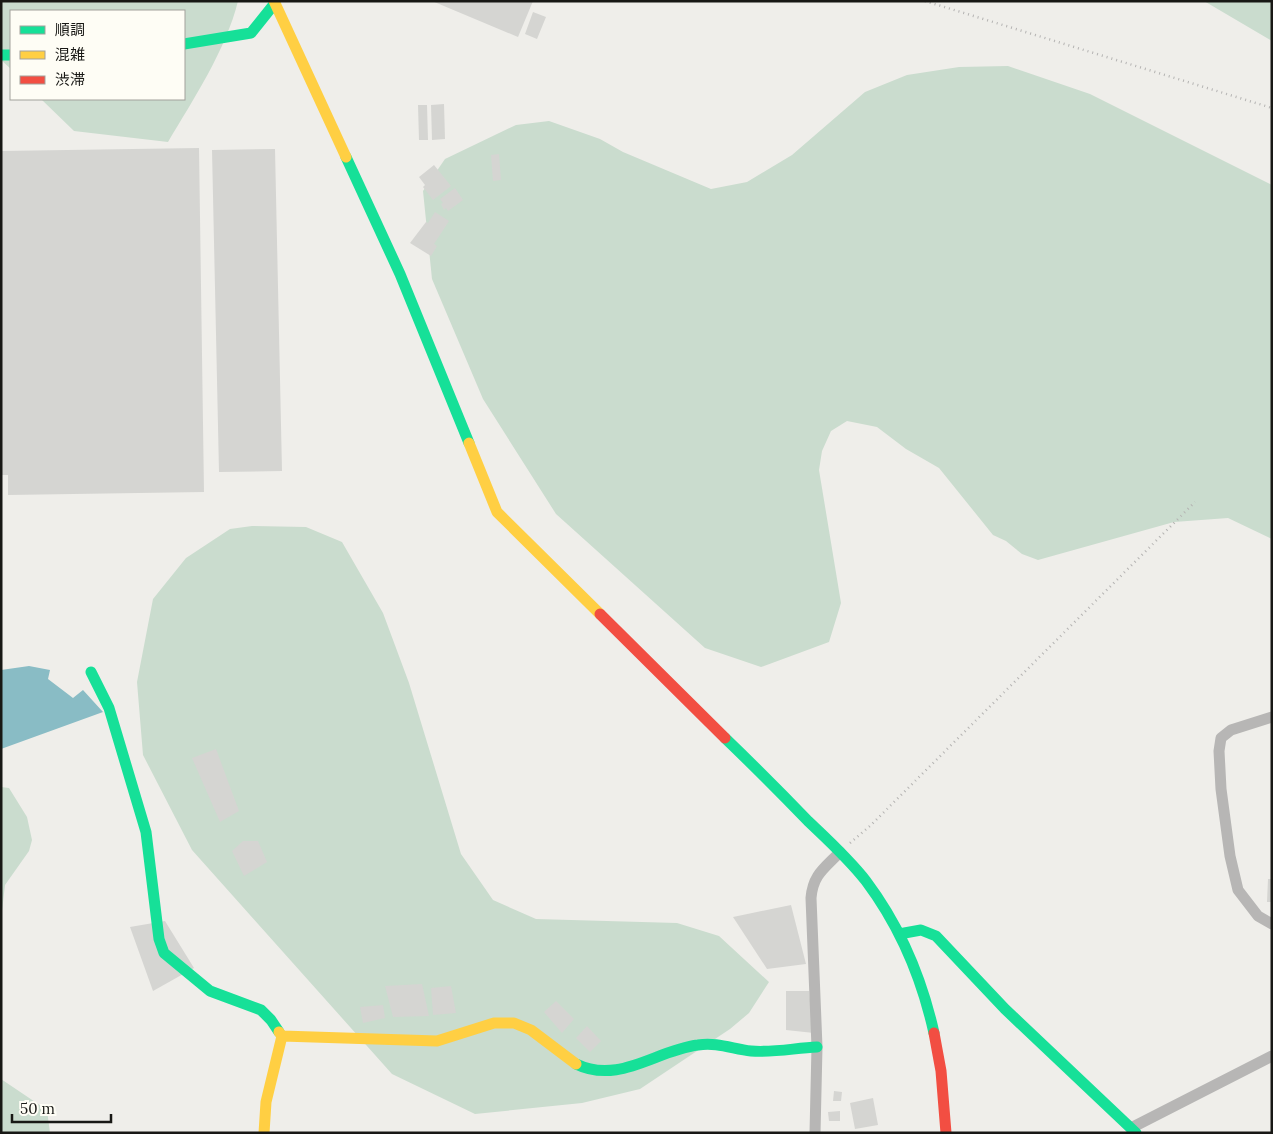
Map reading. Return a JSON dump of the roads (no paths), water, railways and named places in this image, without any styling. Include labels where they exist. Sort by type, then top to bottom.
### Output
[{"type":"street","points":[[185,44],[251,33],[275,2],[400,274],[497,512],[840,852],[870,886],[899,934],[913,966],[935,1038],[941,1071],[946,1133]]},
{"type":"street","points":[[92,672],[109,708],[146,832],[159,940],[164,953],[210,991],[261,1010],[282,1036],[266,1102],[264,1133]]},
{"type":"street","points":[[1272,717],[1231,730],[1221,738],[1219,751],[1221,789],[1230,856],[1238,890],[1258,916],[1272,924]]},
{"type":"street","points":[[815,1133],[817,1047],[812,884],[840,852]]},
{"type":"street","points":[[899,934],[921,930],[936,936],[1005,1009],[1134,1130],[1272,1056]]},
{"type":"street","points":[[282,1036],[437,1041],[454,1038],[488,1024],[514,1023],[526,1027],[573,1064],[604,1071],[625,1069],[680,1049],[703,1044],[725,1044],[760,1051],[817,1047]]},
{"type":"water","points":[[29,666],[50,670],[48,679],[73,698],[83,690],[103,712],[1,749],[1,670]]}]
